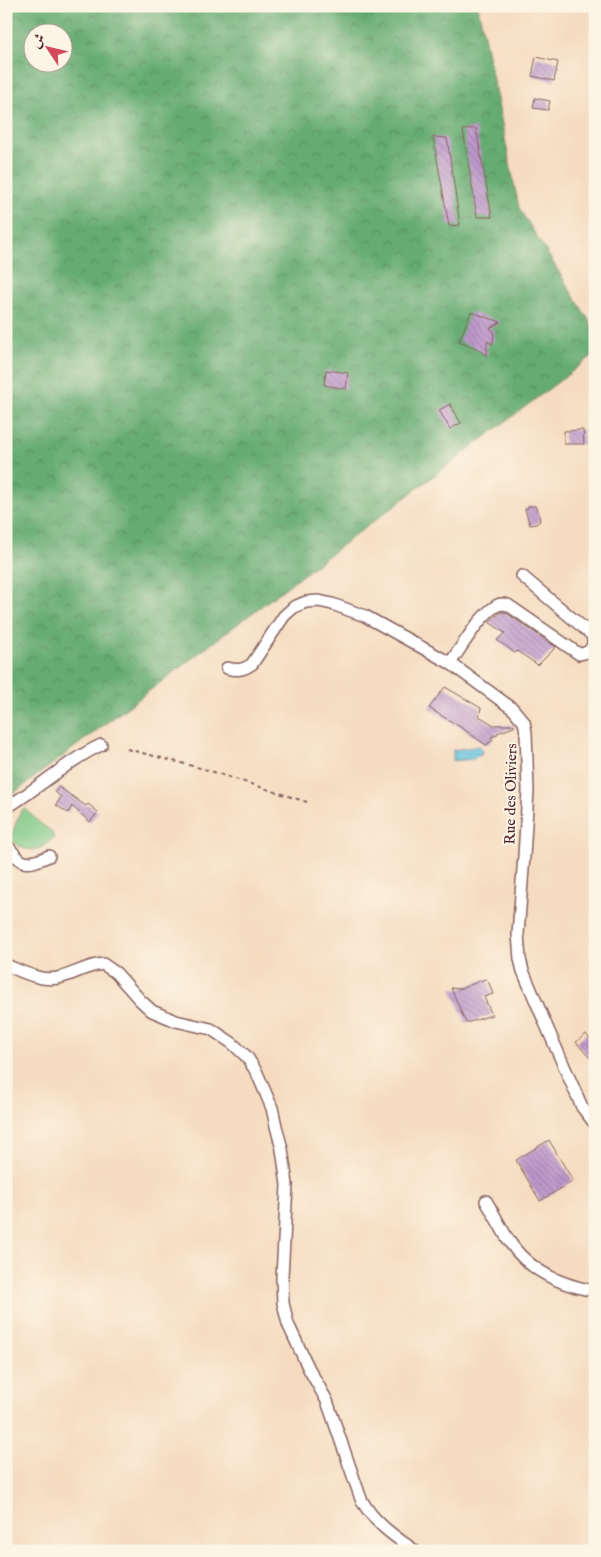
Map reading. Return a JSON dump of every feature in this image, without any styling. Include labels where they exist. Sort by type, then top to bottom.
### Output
[{"type":"street","points":[[450,663],[478,623],[497,605],[502,604],[508,605],[579,654],[586,653],[592,649],[594,642],[592,636],[522,576]]},
{"type":"street","name":"Rue des Oliviers","points":[[227,668],[235,670],[244,669],[252,664],[284,616],[294,607],[306,602],[319,601],[343,607],[365,616],[450,663],[513,709],[524,722],[528,791],[518,934],[520,959],[548,1032],[582,1106],[595,1124]]},
{"type":"street","points":[[6,808],[85,752],[101,745]]},
{"type":"street","points":[[6,844],[20,861],[32,863],[48,856]]},
{"type":"street","points":[[6,965],[46,979],[61,978],[94,965],[103,964],[116,973],[152,1011],[176,1020],[211,1029],[232,1043],[247,1057],[257,1073],[272,1108],[282,1149],[287,1185],[282,1286],[283,1303],[288,1324],[304,1360],[327,1401],[366,1510],[383,1527],[415,1551]]},
{"type":"street","points":[[486,1200],[509,1241],[520,1256],[538,1271],[557,1281],[595,1291]]},
{"type":"path","points":[[128,749],[204,769],[307,802]]},
{"type":"green space","points":[[6,6],[478,6],[519,208],[595,330],[595,354],[6,799]]},
{"type":"green space","points":[[24,808],[51,831],[54,838],[40,848],[32,850],[23,848],[10,839],[20,813]]},
{"type":"water","points":[[480,746],[482,753],[473,759],[453,761],[453,750]]},
{"type":"building","points":[[536,57],[558,62],[554,81],[532,76]]},
{"type":"building","points":[[535,98],[550,101],[548,110],[533,108]]},
{"type":"building","points":[[476,128],[492,217],[477,217],[463,130]]},
{"type":"building","points":[[433,137],[447,138],[460,225],[449,226]]},
{"type":"building","points":[[471,312],[501,322],[490,328],[494,331],[493,344],[487,341],[487,356],[476,348],[459,341]]},
{"type":"building","points":[[326,370],[348,373],[346,389],[324,385]]},
{"type":"building","points":[[450,404],[461,423],[450,429],[439,410]]},
{"type":"building","points":[[583,430],[584,444],[564,444],[564,431]]},
{"type":"building","points":[[528,506],[535,506],[539,515],[540,521],[536,524],[530,525],[525,509]]},
{"type":"building","points":[[501,612],[505,612],[556,647],[538,665],[517,651],[515,653],[497,640],[505,633],[489,622]]},
{"type":"building","points":[[445,687],[481,708],[479,716],[494,725],[514,725],[514,727],[497,733],[497,735],[491,737],[493,740],[486,745],[429,708]]},
{"type":"building","points":[[59,787],[98,812],[90,822],[72,806],[68,813],[56,805],[61,797],[55,792]]},
{"type":"building","points":[[485,979],[489,983],[493,994],[484,997],[492,1015],[466,1023],[451,988],[460,989]]},
{"type":"building","points":[[586,1034],[595,1045],[595,1064],[576,1042]]},
{"type":"building","points":[[549,1140],[573,1181],[540,1201],[516,1160]]}]
